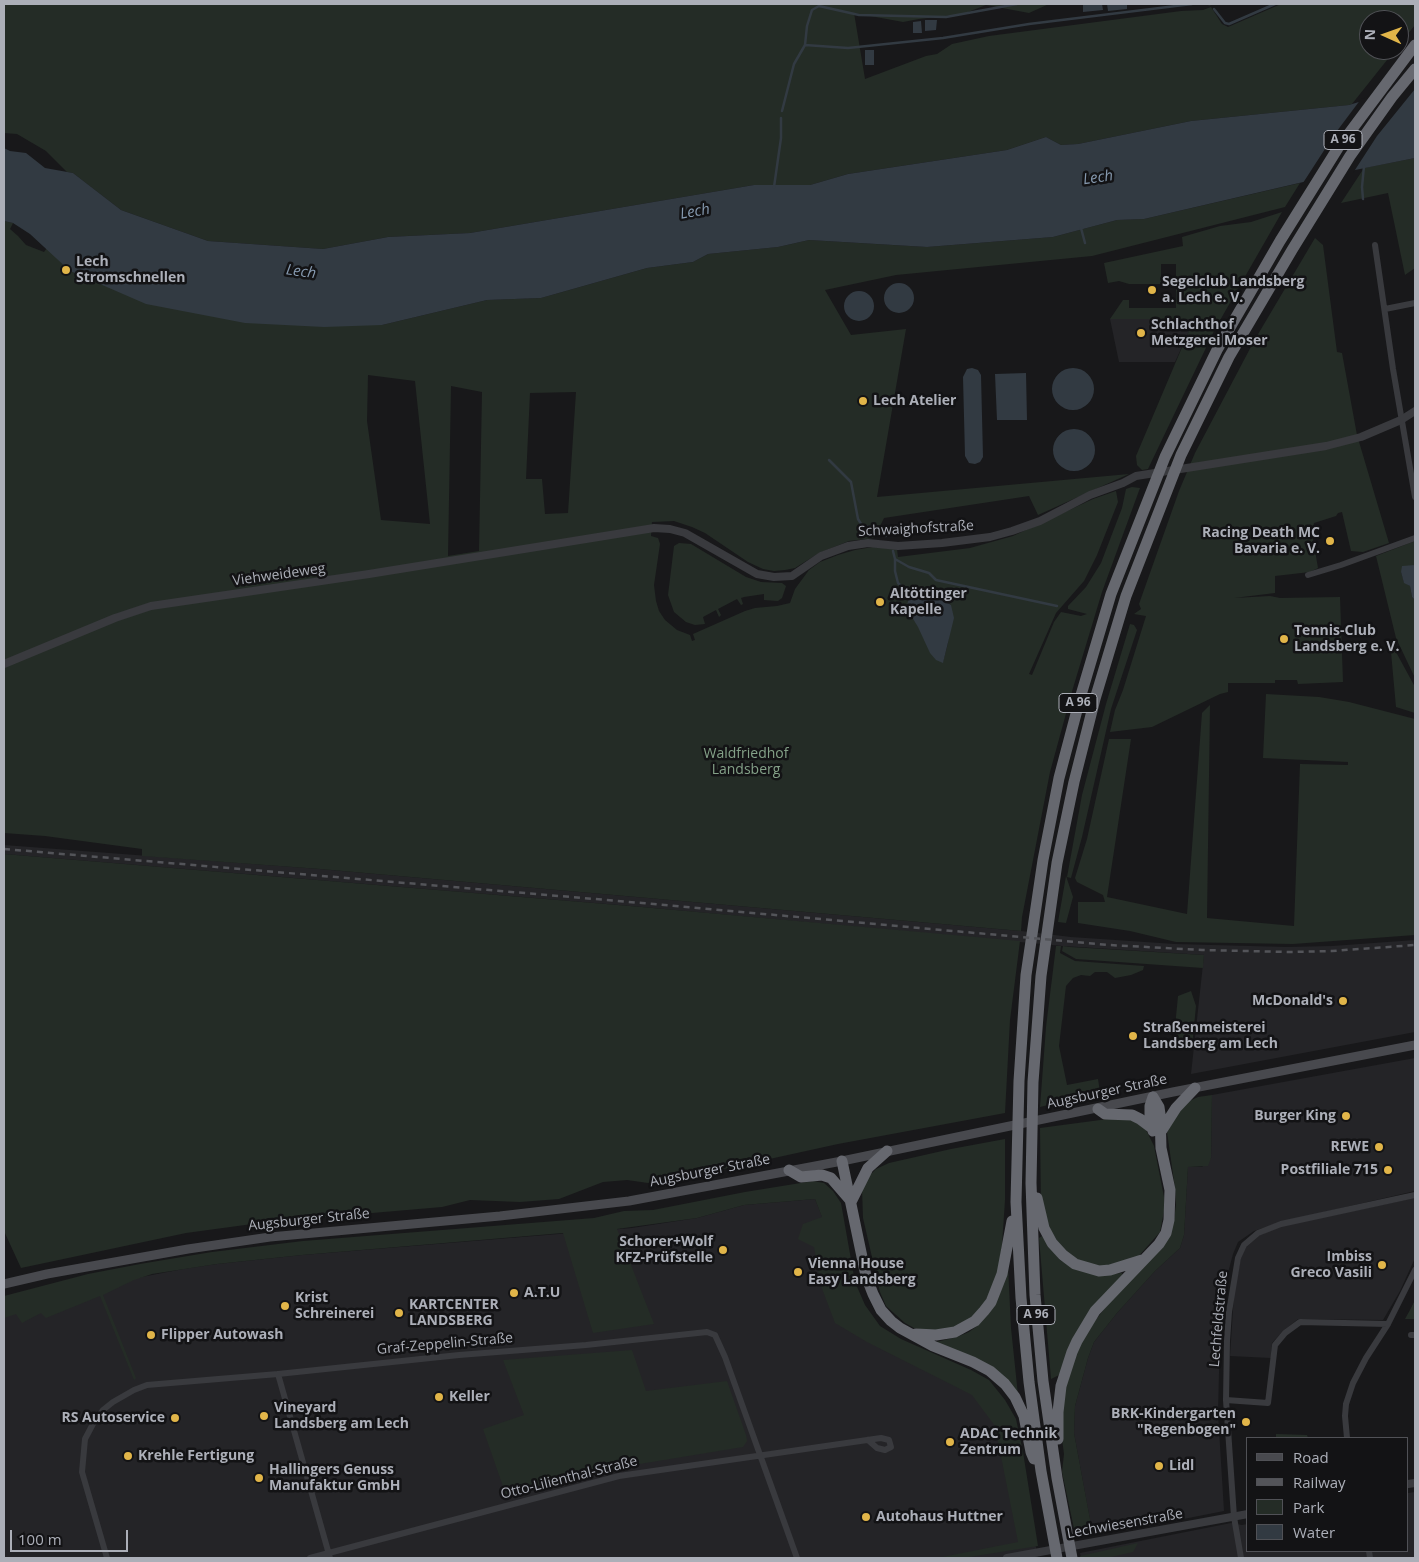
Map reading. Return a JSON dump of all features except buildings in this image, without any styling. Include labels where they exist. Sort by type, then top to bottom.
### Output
[{"type":"highway","name":"A 96","points":[[1057,1558],[1041,1472],[1024,1339],[1016,1202],[1022,1025],[1033,919],[1059,778],[1081,695],[1112,594],[1165,457],[1217,350],[1280,241],[1338,148],[1415,45]]},
{"type":"highway","name":"A 96","points":[[1072,1558],[1057,1478],[1043,1381],[1032,1237],[1031,1151],[1033,1073],[1041,976],[1057,863],[1068,809],[1094,699],[1126,596],[1181,455],[1229,357],[1292,250],[1350,156],[1392,97],[1415,69]]},
{"type":"highway","points":[[1156,1129],[1195,1088]]},
{"type":"highway","points":[[1057,1478],[1059,1399],[1064,1375],[1072,1352],[1095,1311],[1137,1269],[1159,1244],[1166,1232],[1169,1220],[1170,1190],[1150,1106],[1153,1096]]},
{"type":"highway","points":[[1098,1109],[1106,1114],[1132,1115],[1156,1129]]},
{"type":"highway","points":[[851,1202],[868,1168],[887,1151]]},
{"type":"highway","points":[[1031,1151],[1038,1206],[1044,1228],[1052,1243],[1063,1255],[1075,1264],[1099,1271],[1120,1268],[1144,1259]]},
{"type":"highway","points":[[842,1161],[866,1276],[872,1294],[881,1310],[890,1321],[933,1346],[990,1371],[1004,1384],[1015,1397],[1024,1416],[1031,1452],[1041,1472]]},
{"type":"highway","points":[[789,1170],[801,1177],[822,1175],[831,1178],[851,1202]]},
{"type":"highway","points":[[912,1334],[936,1335],[955,1332],[975,1321],[984,1311],[991,1302],[1002,1274],[1016,1202]]},
{"type":"main road","name":"Augsburger Straße","points":[[4,1284],[48,1274],[188,1249],[316,1232],[500,1216],[629,1201],[842,1161],[1153,1096],[1415,1045]]},
{"type":"street","points":[[1375,245],[1401,420],[1415,497]]},
{"type":"street","points":[[1385,309],[1415,303]]},
{"type":"street","name":"Schwaighofstraße","points":[[566,542],[637,530],[670,529],[685,532],[757,574],[774,577],[792,576],[821,556],[848,546],[868,544],[898,546],[990,537],[1040,521],[1090,495],[1123,483],[1136,476],[1326,446],[1361,437],[1401,420],[1415,411]]},
{"type":"street","points":[[1308,575],[1415,538]]},
{"type":"street","name":"Viehweideweg","points":[[4,664],[116,618],[151,606],[566,542]]},
{"type":"street","name":"Lechfeldstraße","points":[[1241,1558],[1234,1517],[1226,1400],[1229,1312],[1234,1275],[1238,1258],[1244,1245],[1258,1232],[1282,1224],[1415,1195]]},
{"type":"street","points":[[1347,1437],[1346,1404],[1353,1383],[1366,1358],[1388,1324],[1415,1270]]},
{"type":"street","points":[[1226,1400],[1268,1403],[1275,1345],[1285,1333],[1300,1322],[1388,1324]]},
{"type":"street","name":"Graf-Zeppelin-Straße","points":[[107,1558],[82,1472],[85,1439],[103,1410],[134,1390],[147,1385],[278,1374],[459,1354],[586,1345],[708,1332],[715,1335],[725,1356],[797,1558]]},
{"type":"street","points":[[278,1374],[329,1556]]},
{"type":"street","name":"Otto-Lilienthal-Straße","points":[[310,1558],[329,1556],[619,1476],[868,1440]]},
{"type":"street","name":"Lechwiesenstraße","points":[[1007,1558],[1246,1514]]},
{"type":"shaded area","points":[[1195,318],[1175,362],[1119,362],[1110,319]]},
{"type":"shaded area","points":[[4,845],[320,869],[1071,937],[1175,944],[1287,947],[1415,940],[1415,1032],[1191,1074],[1204,955],[1063,946],[642,907],[4,854]]},
{"type":"shaded area","points":[[1415,1058],[1415,1191],[1281,1222],[1254,1231],[1238,1242],[1225,1284],[1220,1333],[1218,1413],[1224,1511],[1148,1526],[1148,1520],[1092,1531],[1074,1433],[1075,1406],[1088,1358],[1094,1342],[1117,1313],[1155,1271],[1180,1248],[1184,1235],[1188,1167],[1202,1167],[1211,1158],[1212,1095]]},
{"type":"shaded area","points":[[1415,1198],[1415,1258],[1400,1291],[1383,1320],[1298,1319],[1272,1343],[1271,1358],[1230,1356],[1234,1294],[1241,1258],[1246,1247],[1260,1235],[1282,1226]]},
{"type":"shaded area","points":[[815,1199],[870,1334],[978,1385],[1006,1422],[1027,1532],[1036,1547],[1038,1558],[4,1558],[4,1308],[64,1292],[217,1264],[302,1255],[632,1228],[697,1218],[744,1205]]},
{"type":"shaded area","points":[[1415,1492],[1415,1558],[1081,1558],[1080,1553],[1231,1523],[1246,1524],[1246,1552],[1409,1552],[1409,1493]]},
{"type":"green space","points":[[4,4],[1049,4],[1029,13],[986,5],[963,14],[903,22],[854,13],[865,79],[926,56],[937,54],[952,44],[989,36],[1181,11],[1203,10],[1211,7],[1222,24],[1228,27],[1281,4],[1415,4],[1415,25],[1409,32],[1409,10],[1359,10],[1359,60],[1387,60],[1352,104],[1349,105],[1191,121],[1078,144],[1061,145],[1046,137],[1007,150],[848,174],[810,185],[754,185],[470,233],[388,237],[323,249],[208,241],[121,210],[73,173],[67,172],[46,151],[17,134],[4,133]]},
{"type":"green space","points":[[1415,158],[1415,268],[1405,275],[1388,193],[1341,203],[1364,168]]},
{"type":"green space","name":"Waldfriedhof Landsberg","points":[[1300,183],[1285,207],[1092,256],[896,275],[825,290],[851,335],[906,329],[877,497],[1129,474],[1038,515],[1029,496],[884,518],[874,538],[849,541],[819,553],[795,568],[785,570],[763,569],[748,562],[705,533],[692,527],[674,521],[652,522],[651,536],[658,538],[660,544],[654,585],[659,611],[665,620],[677,630],[690,635],[692,641],[695,640],[693,634],[745,611],[790,603],[795,589],[809,570],[820,562],[838,555],[873,547],[897,549],[898,557],[970,548],[1013,536],[1093,499],[1116,491],[1118,502],[1097,555],[1084,581],[1056,613],[1029,674],[1032,675],[1054,622],[1061,612],[1081,616],[1087,614],[1068,609],[1068,606],[1086,587],[1101,563],[1122,508],[1126,489],[1132,487],[1140,488],[1102,592],[1050,772],[1022,917],[1021,931],[320,869],[142,856],[142,849],[45,836],[4,833],[4,221],[13,223],[10,229],[26,245],[44,252],[47,248],[70,271],[114,289],[382,325],[487,300],[541,298],[647,268],[693,262],[708,254],[778,247],[809,240],[927,247],[1053,237],[1117,220],[1144,219]],"holes":[[[368,375],[415,381],[430,524],[381,520],[367,421]],[[451,386],[482,392],[479,551],[448,556]],[[576,392],[568,513],[545,514],[542,479],[526,479],[530,393]],[[916,592],[943,598],[943,600],[951,605],[948,643],[943,662],[910,614],[910,595]]]},
{"type":"green space","points":[[1282,212],[1215,329],[1148,469],[1142,470],[1137,465],[1136,456],[1194,319],[1110,319],[1123,300],[1129,300],[1129,308],[1176,308],[1176,264],[1161,264],[1161,284],[1129,284],[1119,281],[1108,283],[1104,263],[1183,246],[1182,237],[1220,226],[1251,222]]},
{"type":"green space","points":[[1315,238],[1323,245],[1337,352],[1342,353],[1357,435],[1389,543],[1363,552],[1351,551],[1342,512],[1338,513],[1336,516],[1314,523],[1312,533],[1318,568],[1310,572],[1275,576],[1275,593],[1234,598],[1270,596],[1280,598],[1340,597],[1343,682],[1298,684],[1297,680],[1275,680],[1275,683],[1228,683],[1228,692],[1220,694],[1152,727],[1110,732],[1115,710],[1146,616],[1134,614],[1141,609],[1139,604],[1179,491],[1195,453],[1254,341]]},
{"type":"green space","points":[[1415,541],[1415,565],[1401,572],[1404,582],[1410,586],[1412,597],[1415,600],[1415,678],[1396,638],[1376,556]]},
{"type":"green space","points":[[679,543],[691,544],[746,577],[761,582],[782,583],[786,586],[782,598],[778,601],[764,600],[764,594],[744,597],[741,598],[743,604],[741,605],[737,599],[718,609],[721,615],[719,617],[716,610],[703,617],[705,624],[695,625],[686,622],[674,612],[668,595],[674,546]]},
{"type":"green space","points":[[1130,624],[1134,625],[1137,630],[1111,709],[1071,878],[1067,877],[1082,795]]},
{"type":"green space","points":[[1390,641],[1415,687],[1415,713],[1396,707]]},
{"type":"green space","points":[[1266,694],[1319,697],[1349,702],[1415,719],[1415,935],[1293,944],[1176,942],[1130,931],[1078,923],[1078,902],[1105,902],[1103,895],[1077,882],[1075,878],[1087,839],[1109,739],[1131,739],[1107,897],[1187,914],[1202,713],[1210,705],[1207,918],[1294,926],[1300,764],[1348,765],[1348,762],[1263,758]]},
{"type":"green space","points":[[4,854],[642,907],[1020,941],[1010,1020],[1005,1113],[838,1144],[701,1174],[648,1183],[627,1180],[603,1182],[559,1199],[520,1202],[470,1200],[442,1207],[267,1222],[186,1233],[21,1268],[4,1231]]},
{"type":"green space","points":[[1066,876],[1073,897],[1066,923],[1058,922]]},
{"type":"green space","points":[[1056,946],[1061,946],[1060,953],[1075,961],[1144,966],[1143,970],[1131,975],[1115,978],[1107,972],[1095,972],[1090,976],[1081,975],[1073,978],[1066,986],[1059,1046],[1067,1085],[1098,1079],[1100,1092],[1040,1107],[1046,1027]]},
{"type":"green space","points":[[1063,946],[1204,955],[1203,968],[1076,959],[1062,951]]},
{"type":"green space","points":[[1191,991],[1196,1006],[1192,1047],[1187,1050],[1178,1044],[1175,1027],[1178,996]]},
{"type":"green space","points":[[1212,1095],[1211,1158],[1208,1166],[1188,1167],[1184,1235],[1180,1248],[1155,1271],[1094,1342],[1075,1406],[1074,1433],[1092,1530],[1148,1520],[1148,1526],[1076,1538],[1062,1472],[1064,1454],[1060,1424],[1067,1377],[1084,1335],[1174,1219],[1176,1205],[1175,1188],[1167,1132],[1183,1104],[1198,1097]]},
{"type":"green space","points":[[1123,1117],[1130,1118],[1146,1130],[1154,1146],[1164,1197],[1164,1211],[1160,1232],[1137,1258],[1127,1262],[1099,1267],[1076,1259],[1055,1241],[1041,1207],[1040,1128]]},
{"type":"green space","points":[[1005,1139],[1005,1200],[1002,1245],[998,1272],[992,1288],[982,1308],[965,1324],[937,1332],[914,1328],[905,1323],[886,1306],[880,1292],[863,1218],[862,1188],[876,1169],[889,1163]]},
{"type":"green space","points":[[813,1181],[824,1183],[833,1191],[841,1203],[855,1282],[865,1305],[880,1326],[901,1339],[989,1380],[1005,1400],[1016,1419],[1038,1546],[963,1558],[937,1558],[1018,1542],[995,1426],[972,1395],[867,1342],[835,1323],[821,1286],[814,1247],[798,1239],[803,1224],[822,1217],[815,1199],[744,1205],[697,1218],[617,1229],[654,1324],[593,1333],[563,1233],[217,1264],[152,1274],[134,1280],[103,1295],[136,1378],[134,1380],[100,1296],[46,1318],[41,1313],[22,1323],[16,1314],[4,1318],[4,1296],[88,1274],[140,1264],[212,1252],[303,1241],[594,1218],[624,1211],[653,1210]]},
{"type":"green space","points":[[1042,1236],[1060,1260],[1075,1268],[1100,1275],[1122,1273],[1123,1277],[1059,1375],[1051,1379],[1039,1238]]},
{"type":"green space","points":[[1008,1265],[1011,1328],[1018,1395],[936,1342],[957,1337],[977,1326]]},
{"type":"green space","points":[[1415,1300],[1415,1319],[1405,1319],[1410,1310]]},
{"type":"green space","points":[[632,1350],[646,1391],[727,1381],[746,1435],[747,1441],[743,1447],[591,1472],[506,1495],[483,1429],[524,1415],[503,1360]]},
{"type":"green space","points":[[1276,1434],[1307,1435],[1308,1437],[1276,1437]]},
{"type":"green space","points":[[1138,1543],[1133,1552],[1106,1558],[1081,1558],[1080,1556]]},
{"type":"water","points":[[1083,4],[1102,4],[1103,10],[1083,12]]},
{"type":"water","points":[[1107,4],[1127,4],[1127,9],[1108,11]]},
{"type":"water","points":[[925,20],[937,20],[936,30],[925,31]]},
{"type":"water","points":[[921,21],[922,33],[913,33],[913,22]]},
{"type":"water","points":[[865,50],[874,50],[874,65],[865,65]]},
{"type":"water","name":"Lech","points":[[1415,85],[1415,158],[1144,219],[1117,220],[1053,237],[927,247],[809,240],[778,247],[708,254],[693,262],[647,268],[541,298],[487,300],[382,325],[324,327],[245,323],[146,304],[70,271],[30,234],[13,223],[4,221],[4,148],[10,151],[26,153],[45,168],[73,173],[121,210],[208,241],[323,249],[388,237],[470,233],[754,185],[810,185],[848,174],[1007,150],[1046,137],[1061,145],[1078,144],[1191,121],[1349,105]]},
{"type":"water","points":[[899,283],[910,287],[914,298],[910,309],[899,313],[888,309],[884,298],[888,287]]},
{"type":"water","points":[[859,291],[870,295],[874,306],[870,317],[859,321],[848,317],[844,306],[848,295]]},
{"type":"water","points":[[1069,368],[1077,368],[1088,374],[1094,389],[1088,404],[1077,410],[1069,410],[1058,404],[1052,393],[1052,385],[1058,374]]},
{"type":"water","points":[[967,369],[978,370],[981,375],[983,457],[980,462],[975,464],[969,463],[965,456],[963,377]]},
{"type":"water","points":[[1026,373],[1027,420],[997,420],[995,374]]},
{"type":"water","points":[[1070,429],[1078,429],[1089,435],[1095,450],[1089,465],[1078,471],[1070,471],[1059,465],[1053,454],[1053,446],[1059,435]]},
{"type":"water","points":[[1415,565],[1415,600],[1412,597],[1410,586],[1404,583],[1401,572],[1402,566]]},
{"type":"water","points":[[915,594],[930,600],[943,600],[951,605],[954,618],[943,663],[936,660],[930,653],[910,614],[907,605],[910,595]]},
{"type":"pier","points":[[1415,83],[1415,89],[1377,136],[1353,173],[1301,186],[1334,135],[1361,99]]},
{"type":"waterway","points":[[805,45],[807,26],[812,10],[819,6],[859,15],[946,17],[1017,4]]},
{"type":"waterway","points":[[782,111],[794,64],[805,45],[848,48],[943,38],[1029,24],[1192,4]]},
{"type":"waterway","points":[[1214,9],[1225,23],[1229,24],[1275,4]]},
{"type":"waterway","points":[[774,187],[781,138],[781,118]]},
{"type":"waterway","points":[[1363,199],[1364,166]]},
{"type":"waterway","points":[[1081,228],[1085,243]]},
{"type":"waterway","points":[[829,460],[851,482],[858,519],[863,527],[875,526],[886,536]]},
{"type":"waterway","points":[[893,551],[895,559],[909,567],[929,573],[936,580],[1057,606]]},
{"type":"waterway","points":[[895,559],[898,583],[903,588]]},
{"type":"waterway","points":[[907,592],[910,595]]},
{"type":"railway","points":[[4,849],[1109,945],[1288,952],[1415,945]]},
{"type":"place","name":"Lech Stromschnellen","points":[[66,270]]},
{"type":"place","name":"Segelclub Landsberg a. Lech e. V.","points":[[1152,290]]},
{"type":"place","name":"Schlachthof Metzgerei Moser","points":[[1141,333]]},
{"type":"place","name":"Lech Atelier","points":[[863,401]]},
{"type":"place","name":"Racing Death MC Bavaria e. V.","points":[[1330,541]]},
{"type":"place","name":"Altöttinger Kapelle","points":[[880,602]]},
{"type":"place","name":"Tennis-Club Landsberg e. V.","points":[[1284,639]]},
{"type":"place","name":"McDonald's","points":[[1343,1001]]},
{"type":"place","name":"Straßenmeisterei Landsberg am Lech","points":[[1133,1036]]},
{"type":"place","name":"Burger King","points":[[1346,1116]]},
{"type":"place","name":"REWE","points":[[1379,1147]]},
{"type":"place","name":"Postfiliale 715","points":[[1388,1170]]},
{"type":"place","name":"Schorer+Wolf KFZ-Prüfstelle","points":[[723,1250]]},
{"type":"place","name":"Imbiss Greco Vasili","points":[[1382,1265]]},
{"type":"place","name":"Vienna House Easy Landsberg","points":[[798,1272]]},
{"type":"place","name":"A.T.U","points":[[514,1293]]},
{"type":"place","name":"Krist Schreinerei","points":[[285,1306]]},
{"type":"place","name":"KARTCENTER LANDSBERG","points":[[399,1313]]},
{"type":"place","name":"Flipper Autowash","points":[[151,1335]]},
{"type":"place","name":"Keller","points":[[439,1397]]},
{"type":"place","name":"Vineyard Landsberg am Lech","points":[[264,1416]]},
{"type":"place","name":"RS Autoservice","points":[[175,1418]]},
{"type":"place","name":"BRK-Kindergarten \"Regenbogen\"","points":[[1246,1422]]},
{"type":"place","name":"ADAC Technik Zentrum","points":[[950,1442]]},
{"type":"place","name":"Krehle Fertigung","points":[[128,1456]]},
{"type":"place","name":"Lidl","points":[[1159,1466]]},
{"type":"place","name":"Hallingers Genuss Manufaktur GmbH","points":[[259,1478]]},
{"type":"place","name":"Autohaus Huttner","points":[[866,1517]]}]
